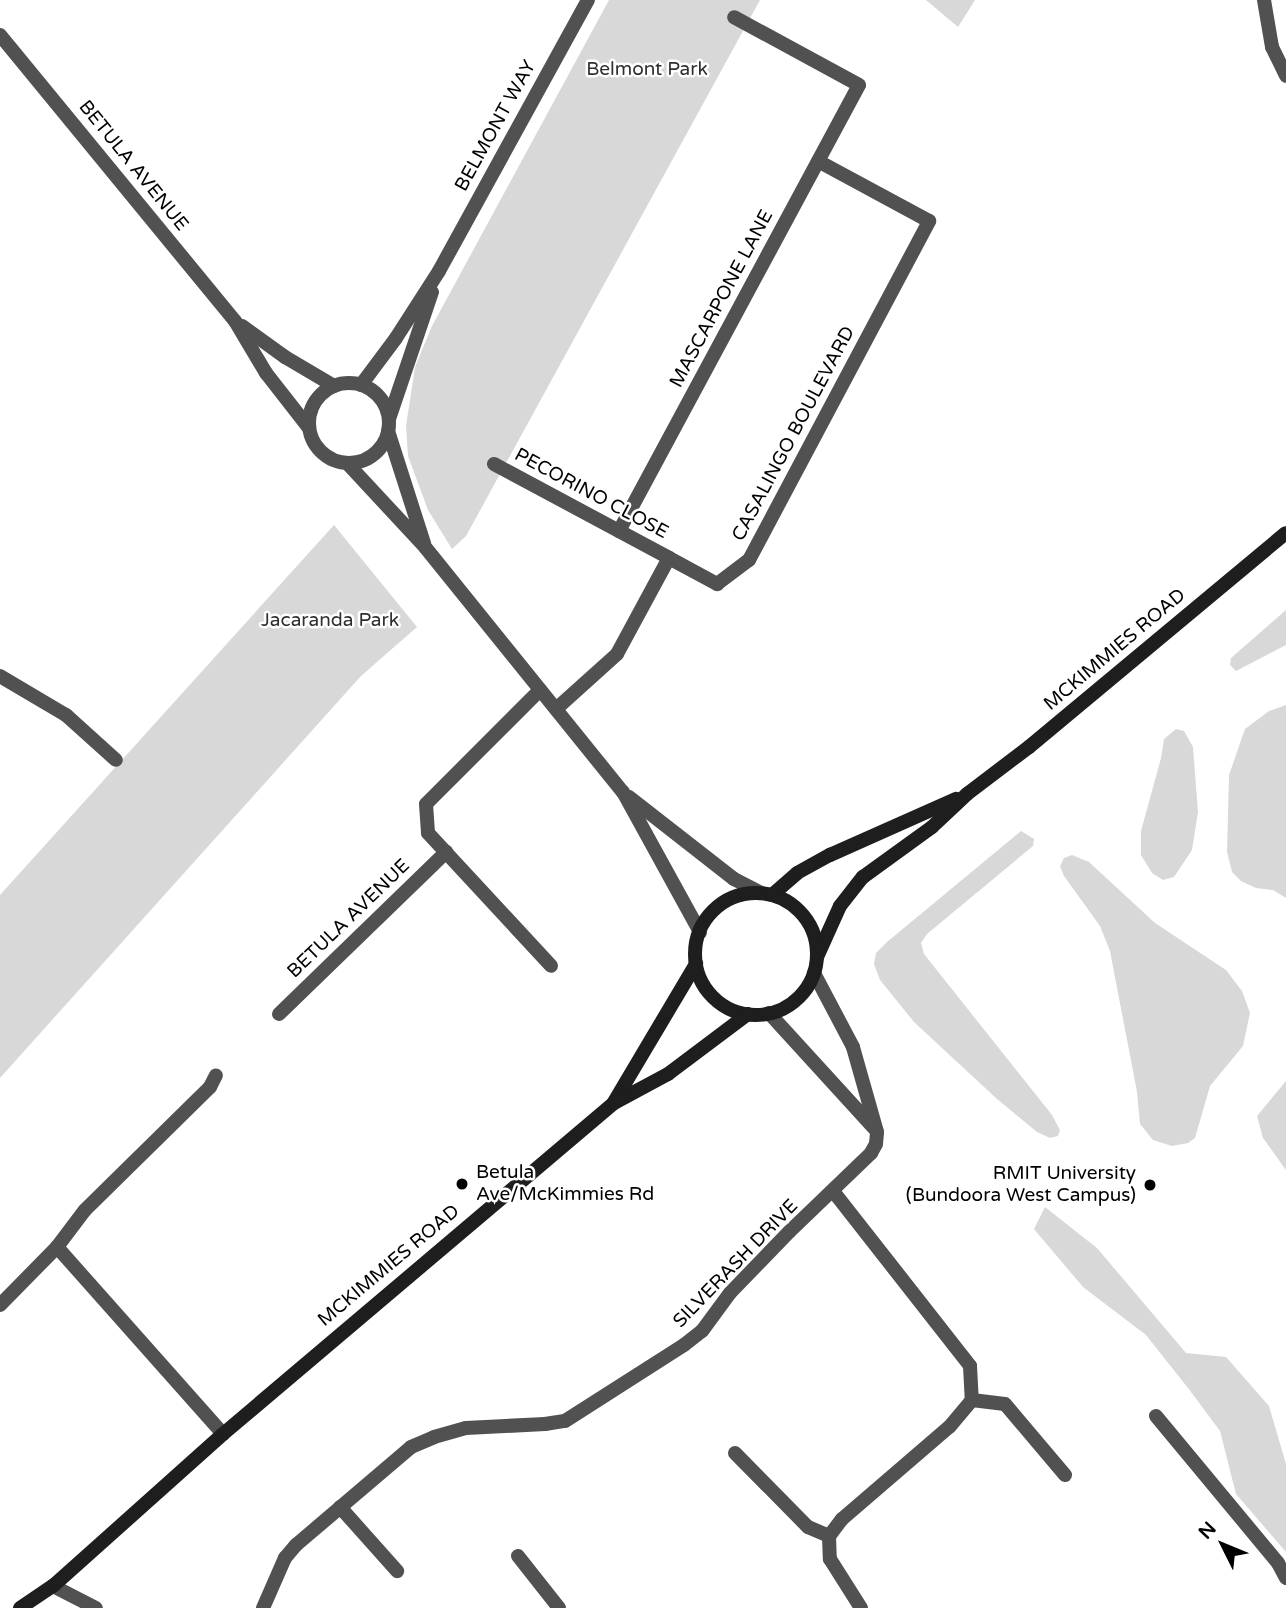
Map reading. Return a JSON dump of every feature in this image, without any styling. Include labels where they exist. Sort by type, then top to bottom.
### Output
[{"type":"main road","name":"MCKIMMIES ROAD","points":[[817,957],[827,930],[855,886],[901,846],[932,827],[967,794],[1030,747],[1286,533]]},
{"type":"main road","name":"MCKIMMIES ROAD","points":[[767,894],[830,855],[967,794]]},
{"type":"main road","points":[[749,893],[767,894],[790,903],[805,916],[814,934],[817,957],[814,973],[797,999],[769,1013],[748,1014],[730,1009],[714,998],[702,983],[696,964],[700,932],[714,910],[724,902],[749,893]]},
{"type":"main road","name":"MCKIMMIES ROAD","points":[[614,1103],[696,964]]},
{"type":"main road","name":"MCKIMMIES ROAD","points":[[20,1608],[53,1586],[223,1434],[614,1103],[668,1074],[748,1014]]},
{"type":"street","name":"BELMONT WAY","points":[[361,384],[396,338],[439,271],[588,0]]},
{"type":"street","points":[[1264,0],[1272,47],[1286,76]]},
{"type":"street","name":"MASCARPONE LANE","points":[[619,531],[859,85],[734,17]]},
{"type":"street","name":"BETULA AVENUE","points":[[0,35],[235,321],[266,373],[309,428],[318,448],[326,456],[347,463],[425,547],[623,792],[700,932]]},
{"type":"street","name":"CASALINGO BOULEVARD","points":[[669,558],[717,584],[749,560],[929,221],[818,161]]},
{"type":"street","name":"BELMONT WAY","points":[[388,425],[439,271]]},
{"type":"street","name":"BETULA AVENUE","points":[[235,321],[285,357],[334,386]]},
{"type":"street","points":[[309,428],[314,402],[334,386],[361,384]]},
{"type":"street","name":"BETULA AVENUE","points":[[361,384],[380,398],[425,547]]},
{"type":"street","points":[[347,463],[373,454],[383,444],[388,425]]},
{"type":"street","name":"PECORINO CLOSE","points":[[494,464],[669,558]]},
{"type":"street","points":[[556,709],[617,654],[669,558]]},
{"type":"street","points":[[0,676],[66,715],[116,760]]},
{"type":"street","points":[[540,690],[426,804],[428,833],[551,966]]},
{"type":"street","name":"BETULA AVENUE","points":[[623,792],[734,879],[767,894]]},
{"type":"street","name":"BETULA AVENUE","points":[[279,1014],[446,852]]},
{"type":"street","points":[[814,973],[853,1046],[877,1132]]},
{"type":"street","points":[[769,1013],[877,1132]]},
{"type":"street","points":[[0,1305],[57,1247],[85,1209],[210,1087],[216,1075]]},
{"type":"street","name":"SILVERASH DRIVE","points":[[262,1608],[285,1558],[411,1447],[466,1428],[545,1424],[565,1420],[684,1345],[702,1331],[721,1304],[764,1258],[871,1153],[876,1144],[877,1132]]},
{"type":"street","points":[[833,1191],[970,1366],[972,1400],[949,1427],[842,1519],[829,1536],[830,1559],[861,1608]]},
{"type":"street","points":[[57,1247],[223,1434]]},
{"type":"street","points":[[972,1400],[1005,1404],[1065,1475]]},
{"type":"street","points":[[1156,1416],[1278,1563],[1286,1578]]},
{"type":"street","points":[[735,1453],[808,1527],[829,1536]]},
{"type":"street","points":[[340,1507],[397,1571]]},
{"type":"street","points":[[518,1556],[559,1608]]},
{"type":"street","points":[[53,1586],[96,1608]]},
{"type":"green space","name":"Belmont Park","points":[[609,0],[760,0],[466,536],[452,549],[428,510],[408,456],[406,426],[415,367],[432,326]]},
{"type":"green space","points":[[926,0],[975,0],[958,27]]},
{"type":"green space","name":"Jacaranda Park","points":[[334,525],[417,627],[361,676],[0,1078],[0,895]]},
{"type":"green space","points":[[1286,610],[1286,645],[1236,671],[1230,665],[1231,658]]},
{"type":"green space","points":[[1286,705],[1286,898],[1273,890],[1256,888],[1241,881],[1232,872],[1227,852],[1229,775],[1245,729],[1269,711]]},
{"type":"green space","points":[[1176,729],[1184,731],[1193,747],[1198,812],[1192,850],[1174,877],[1163,880],[1152,873],[1141,855],[1141,831],[1164,739]]},
{"type":"green space","points":[[1021,831],[1034,839],[1033,846],[927,934],[921,943],[924,954],[1052,1115],[1060,1130],[1058,1136],[1050,1138],[1037,1132],[997,1099],[914,1022],[880,980],[874,964],[876,953],[887,942]]},
{"type":"green space","points":[[1072,855],[1089,862],[1155,923],[1226,970],[1242,991],[1250,1013],[1243,1046],[1210,1086],[1195,1138],[1188,1143],[1172,1146],[1153,1140],[1140,1124],[1137,1092],[1110,951],[1100,926],[1064,876],[1060,866],[1064,858]]},
{"type":"green space","points":[[1286,1081],[1286,1170],[1263,1138],[1257,1116]]},
{"type":"green space","points":[[1045,1207],[1097,1248],[1186,1353],[1226,1357],[1269,1406],[1286,1464],[1286,1552],[1236,1494],[1220,1431],[1188,1388],[1146,1335],[1083,1287],[1034,1229]]},
{"type":"place","name":"Betula Ave/McKimmies Rd","points":[[462,1184]]},
{"type":"place","name":"RMIT University (Bundoora West Campus)","points":[[1150,1185]]}]
